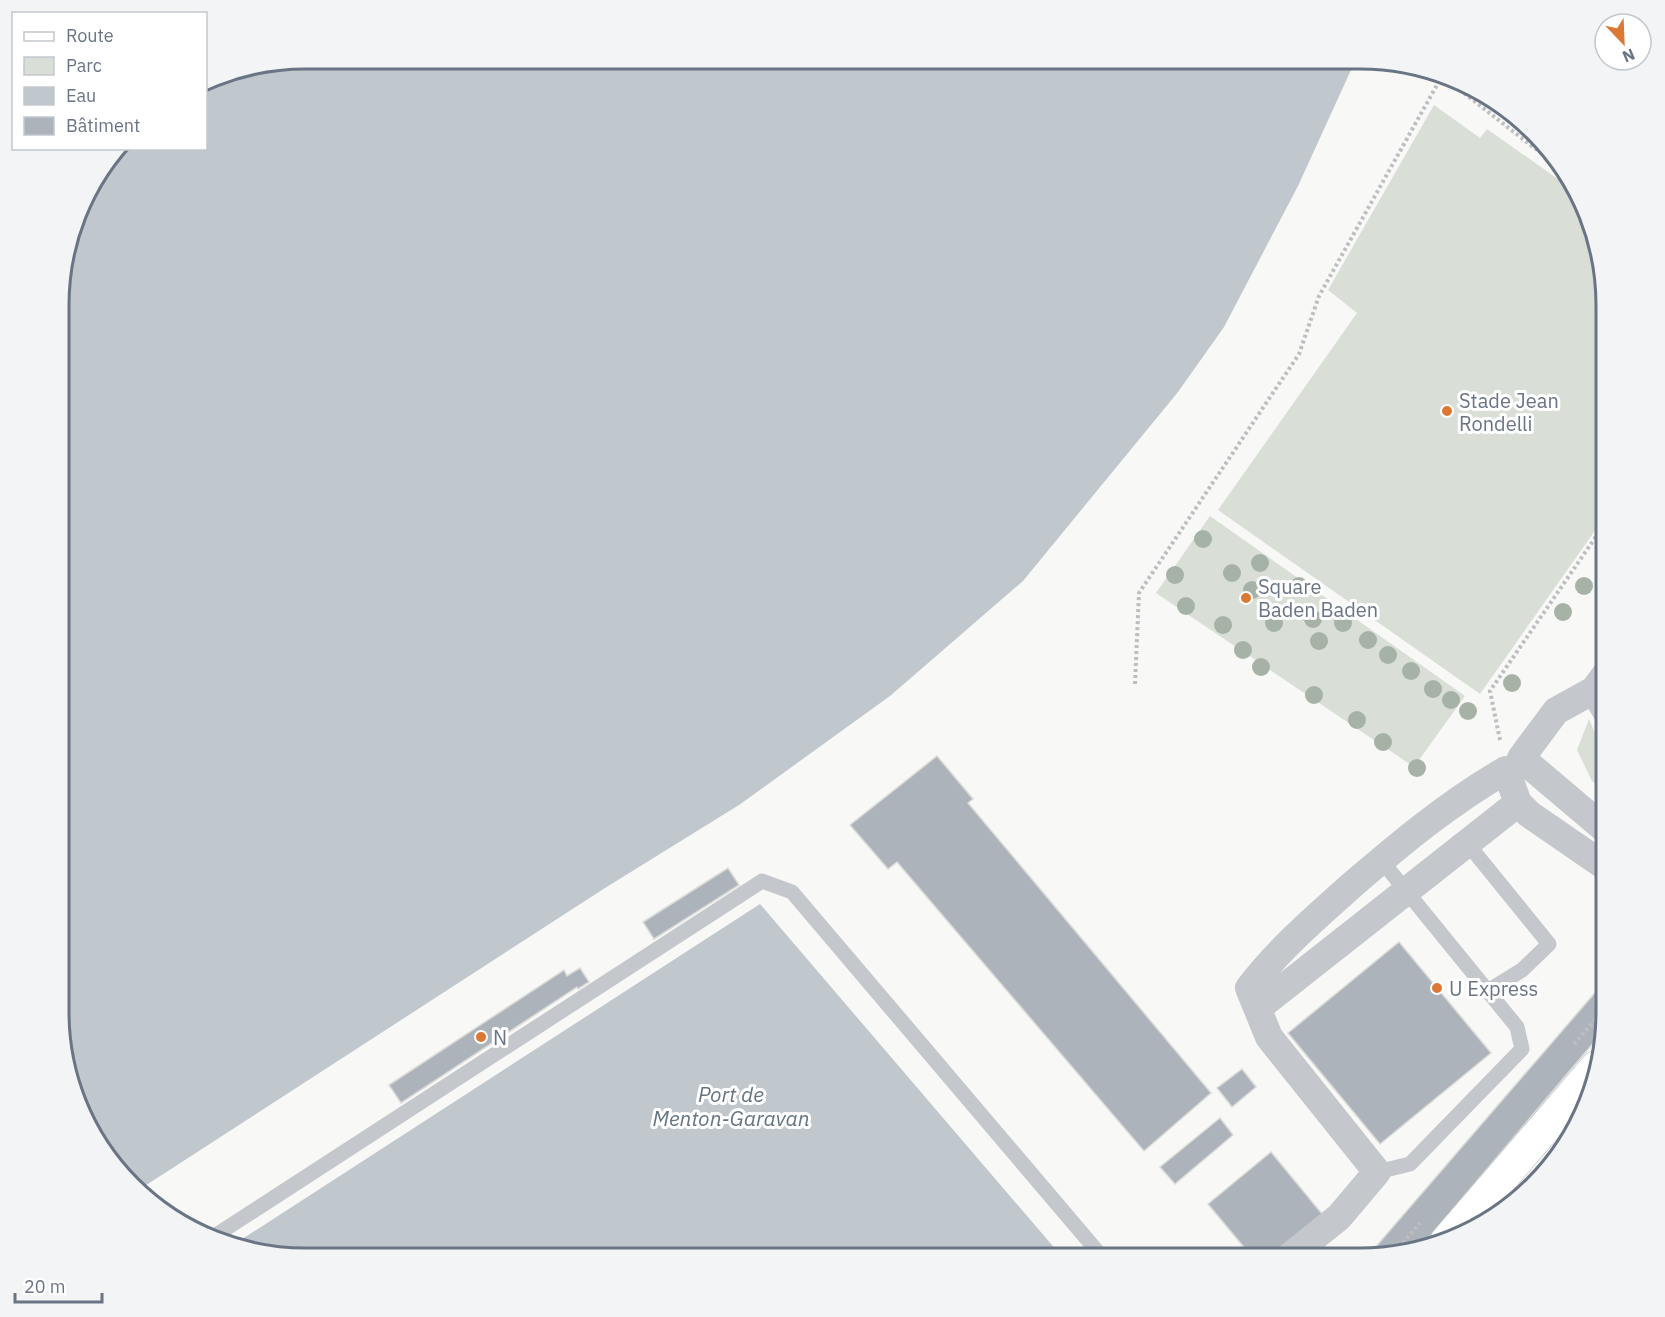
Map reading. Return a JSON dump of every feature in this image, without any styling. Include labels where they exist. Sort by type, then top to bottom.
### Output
[{"type":"main road","points":[[1462,1225],[1586,1080]]},
{"type":"street","points":[[1300,1248],[1339,1217],[1377,1172],[1269,1037],[1249,988],[1266,965],[1381,860],[1467,792],[1514,764],[1556,711],[1596,694]]},
{"type":"street","points":[[1514,764],[1524,808],[1596,860]]},
{"type":"street","points":[[1514,764],[1596,823]]},
{"type":"street","points":[[1258,1008],[1467,843],[1524,808]]},
{"type":"lane","points":[[1467,843],[1549,944],[1522,970],[1488,991]]},
{"type":"lane","points":[[1377,1172],[1410,1164],[1521,1048],[1517,1027],[1381,860]]},
{"type":"lane","points":[[221,1232],[762,881],[792,892],[1095,1248]]},
{"type":"path","points":[[1135,684],[1139,593],[1299,354],[1319,296],[1439,83]]},
{"type":"path","points":[[1466,94],[1539,151]]},
{"type":"path","points":[[1514,764],[1490,691],[1596,537]]},
{"type":"green space","name":"Stade Jean Rondelli","points":[[1434,105],[1480,138],[1487,129],[1560,181],[1578,215],[1588,244],[1594,274],[1596,305],[1596,529],[1480,694],[1218,510],[1357,313],[1328,290]]},
{"type":"green space","points":[[1210,516],[1465,696],[1414,767],[1156,593]]},
{"type":"green space","points":[[1589,719],[1596,735],[1596,784],[1592,781],[1577,750]]},
{"type":"water","points":[[1351,69],[1298,186],[1224,327],[1178,392],[1023,581],[890,696],[739,805],[605,888],[145,1186],[109,1143],[93,1116],[77,1073],[71,1043],[69,1012],[69,305],[71,274],[77,244],[87,215],[109,174],[127,150],[207,150],[207,90],[244,77],[289,70]]},
{"type":"water","name":"Port de Menton-Garavan","points":[[760,904],[1054,1248],[305,1248],[274,1246],[242,1239]]},
{"type":"building","points":[[937,756],[973,799],[968,803],[1211,1093],[1144,1151],[897,862],[888,869],[850,825]]},
{"type":"building","points":[[728,868],[739,885],[654,939],[643,922]]},
{"type":"building","points":[[1399,942],[1491,1053],[1380,1144],[1288,1033]]},
{"type":"building","name":"N","points":[[580,968],[589,982],[578,989],[577,987],[401,1103],[389,1085],[564,970],[567,976]]},
{"type":"building","points":[[1596,992],[1594,1042],[1431,1235],[1421,1240],[1376,1247]]},
{"type":"building","points":[[1242,1069],[1256,1087],[1232,1107],[1217,1088]]},
{"type":"building","points":[[1220,1118],[1233,1135],[1175,1184],[1160,1167]]},
{"type":"building","points":[[1271,1152],[1322,1214],[1280,1248],[1245,1248],[1208,1204]]},
{"type":"place","name":"Stade Jean Rondelli","points":[[1447,411]]},
{"type":"place","name":"Square Baden Baden","points":[[1246,598]]},
{"type":"place","name":"U Express","points":[[1437,988]]},
{"type":"place","name":"N","points":[[481,1037]]}]
